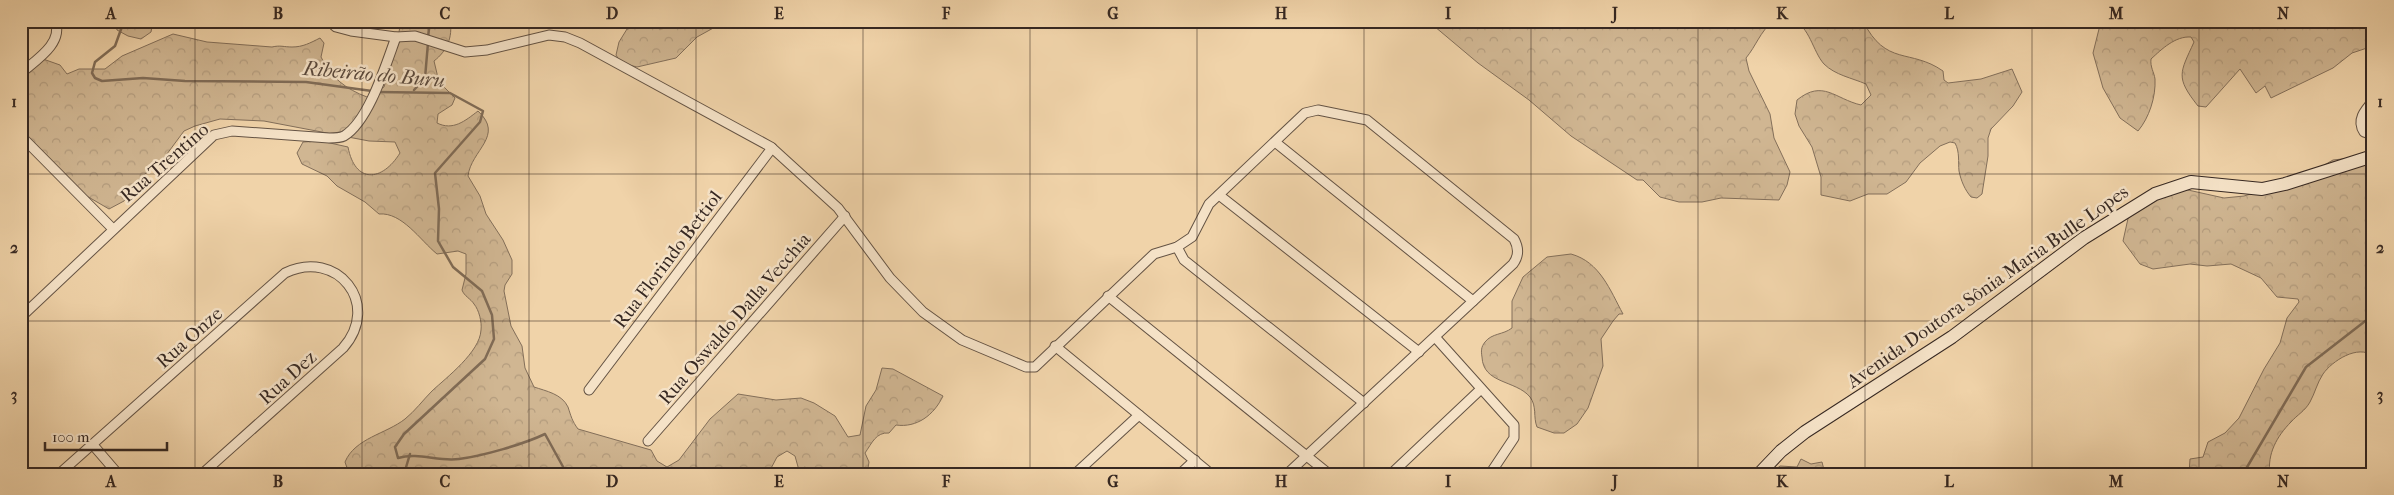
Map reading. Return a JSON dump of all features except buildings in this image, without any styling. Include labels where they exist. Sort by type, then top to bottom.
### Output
[{"type":"main road","name":"Avenida Doutora Sônia Maria Bulle Lopes","points":[[1759,474],[1781,451],[1805,432],[1952,337],[2084,238],[2155,194],[2192,182],[2262,189],[2285,184],[2373,156]]},
{"type":"street","points":[[329,21],[336,27],[351,31],[396,37],[415,36],[465,52],[487,50],[549,35],[565,37],[580,43],[772,148],[845,216],[890,278],[923,312],[962,340],[1026,367],[1035,367],[1154,254],[1177,247],[1188,241],[1196,233],[1206,208],[1305,113],[1311,110],[1362,118],[1514,239],[1518,247],[1517,256],[1512,264],[1473,301],[1287,474]]},
{"type":"street","points":[[21,73],[56,40],[57,25]]},
{"type":"street","name":"Rua Trentino","points":[[21,317],[214,135],[232,131],[329,138],[342,137],[353,128],[378,88],[396,37]]},
{"type":"street","points":[[2373,101],[2363,112],[2361,120],[2364,132],[2373,135]]},
{"type":"street","points":[[21,136],[113,229]]},
{"type":"street","points":[[1275,142],[1473,301]]},
{"type":"street","name":"Rua Florindo Bettiol","points":[[589,390],[772,148]]},
{"type":"street","points":[[1219,195],[1419,352]]},
{"type":"street","name":"Rua Oswaldo Dalla Vecchia","points":[[648,441],[845,216]]},
{"type":"street","points":[[1177,247],[1184,260],[1364,403]]},
{"type":"street","name":"Rua Onze","points":[[59,474],[285,273],[301,267],[325,269],[338,275],[350,287]]},
{"type":"street","name":"Rua Dez","points":[[202,474],[348,343],[358,319],[358,305],[350,287]]},
{"type":"street","points":[[1108,296],[1308,455],[1329,474]]},
{"type":"street","points":[[1435,337],[1515,429],[1514,438],[1490,474]]},
{"type":"street","points":[[1055,346],[1211,474]]},
{"type":"street","points":[[1390,474],[1481,389]]},
{"type":"street","points":[[1075,474],[1139,415]]},
{"type":"street","points":[[93,445],[118,474]]},
{"type":"street","points":[[1180,474],[1195,460]]},
{"type":"green space","points":[[115,21],[153,21],[151,32],[141,39],[128,36],[117,30]]},
{"type":"green space","points":[[401,21],[450,21],[451,33],[446,48],[434,61],[439,82],[455,98],[452,105],[438,114],[437,123],[448,126],[459,124],[478,111],[485,120],[488,128],[487,136],[470,167],[468,176],[480,196],[486,214],[503,240],[512,260],[512,274],[505,285],[504,291],[511,326],[522,346],[525,368],[534,387],[562,399],[568,407],[578,429],[651,450],[657,461],[667,467],[679,460],[710,419],[738,394],[776,400],[801,398],[814,403],[835,416],[848,437],[860,435],[866,406],[876,390],[882,368],[893,369],[943,396],[935,409],[918,422],[896,425],[889,433],[878,436],[865,453],[869,462],[867,474],[800,474],[795,456],[787,451],[777,457],[768,474],[349,474],[345,462],[356,447],[409,416],[469,355],[475,347],[481,330],[481,320],[477,309],[462,290],[466,274],[466,254],[458,251],[437,254],[403,222],[395,217],[379,214],[365,202],[337,186],[327,176],[302,164],[297,153],[303,142],[321,141],[348,147],[357,168],[363,173],[370,175],[385,170],[393,163],[400,153],[395,142],[369,141],[264,121],[220,119],[184,131],[161,162],[141,177],[124,201],[109,209],[85,195],[21,136],[21,77],[25,76],[43,59],[60,65],[67,74],[79,69],[105,69],[122,56],[173,34],[207,42],[272,47],[300,46],[320,38],[324,43],[321,57],[329,71],[340,82],[367,97],[384,87],[396,48]]},
{"type":"green space","points":[[674,21],[726,21],[697,37],[676,58],[637,67],[621,63],[616,55],[619,42],[627,29],[643,25],[662,29]]},
{"type":"green space","points":[[1428,21],[1773,21],[1746,58],[1749,71],[1770,114],[1774,138],[1790,172],[1787,185],[1779,200],[1721,198],[1702,202],[1679,202],[1660,197],[1643,180],[1637,180],[1571,136],[1529,100],[1478,63]]},
{"type":"green space","points":[[1793,21],[1863,21],[1881,45],[1899,55],[1931,64],[1943,71],[1944,80],[1948,83],[1981,79],[2012,69],[2022,92],[2013,106],[1991,129],[1988,138],[1988,156],[1982,194],[1977,198],[1971,197],[1967,191],[1959,171],[1957,146],[1955,143],[1950,142],[1940,146],[1920,163],[1906,182],[1887,194],[1868,194],[1850,201],[1821,195],[1821,177],[1812,147],[1799,126],[1795,114],[1797,100],[1814,91],[1822,91],[1861,105],[1871,95],[1866,84],[1838,74],[1828,68],[1820,59],[1807,33]]},
{"type":"green space","points":[[2101,21],[2373,21],[2373,46],[2352,53],[2333,68],[2271,98],[2265,86],[2256,93],[2240,69],[2206,107],[2198,106],[2183,81],[2183,68],[2194,42],[2191,37],[2185,37],[2169,44],[2151,59],[2155,79],[2153,100],[2148,114],[2138,131],[2120,118],[2103,88],[2093,53]]},
{"type":"green space","points":[[2373,152],[2373,356],[2367,353],[2353,353],[2339,359],[2327,369],[2321,377],[2308,405],[2277,439],[2270,459],[2270,474],[2189,474],[2190,459],[2203,457],[2208,442],[2225,433],[2239,418],[2264,369],[2280,343],[2287,318],[2299,302],[2298,299],[2277,297],[2261,278],[2231,264],[2207,266],[2190,264],[2153,269],[2140,264],[2123,241],[2129,214],[2179,188],[2224,198],[2244,196],[2300,179],[2333,160],[2360,157]]},
{"type":"green space","points":[[1571,254],[1590,263],[1597,270],[1623,314],[1619,314],[1601,339],[1603,366],[1588,408],[1577,424],[1564,433],[1554,433],[1537,427],[1530,397],[1517,387],[1501,381],[1488,372],[1484,366],[1482,349],[1488,339],[1512,328],[1512,301],[1523,277],[1547,257]]},
{"type":"green space","points":[[1801,459],[1811,464],[1822,462],[1825,474],[1770,474],[1780,466],[1797,467]]},
{"type":"waterway","name":"Ribeirão do Buru","points":[[124,21],[115,46],[95,62],[92,73],[95,78],[102,81],[143,78],[185,81],[306,82],[372,91]]},
{"type":"waterway","points":[[428,37],[430,21]]},
{"type":"waterway","points":[[414,90],[425,78],[428,43]]},
{"type":"waterway","name":"Ribeirão do Buru","points":[[377,92],[450,93],[483,111],[480,122],[435,173],[439,209],[438,241],[453,267],[482,291],[492,315],[494,339],[485,359],[404,434],[395,447],[398,458],[421,456],[451,460],[515,446],[545,434],[567,474]]},
{"type":"waterway","points":[[2243,474],[2306,367],[2373,315]]},
{"type":"waterway","points":[[404,474],[410,454]]},
{"type":"waterway","name":"Ribeirão do Buru","points":[[777,474],[805,468],[815,474]]},
{"type":"waterway","name":"Ribeirão do Buru","points":[[746,474],[756,469],[777,474]]}]
